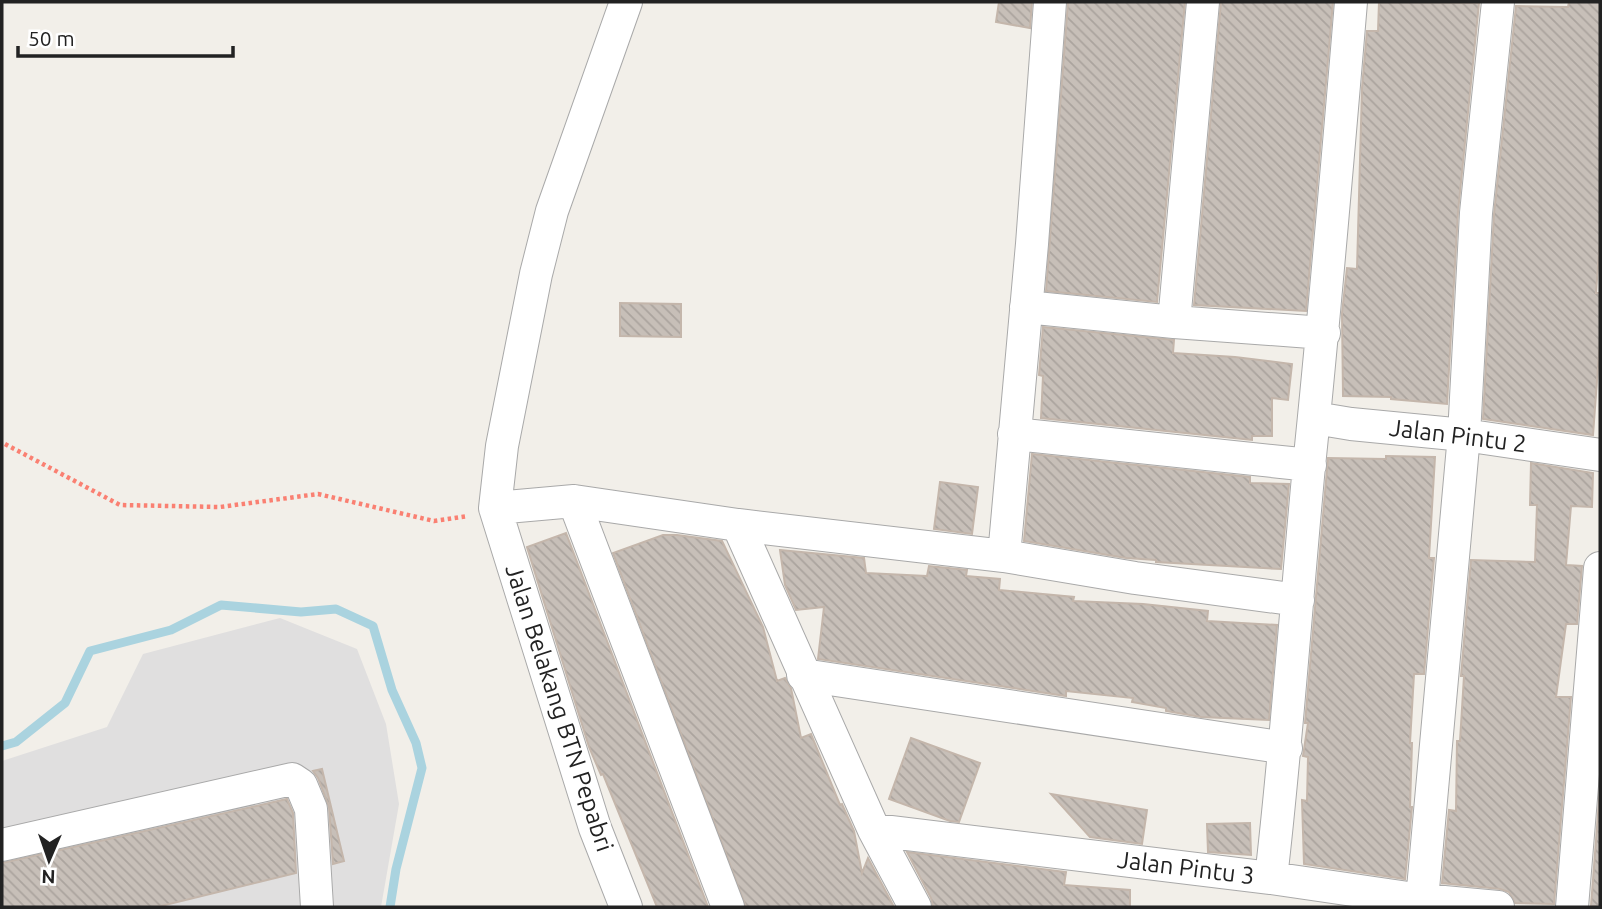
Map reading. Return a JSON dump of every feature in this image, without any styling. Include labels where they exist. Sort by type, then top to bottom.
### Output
[{"type":"street","points":[[626,2],[549,223],[504,434],[495,508],[574,500],[738,525],[1004,556],[1135,579],[1298,600]]},
{"type":"street","points":[[1004,556],[1050,2]]},
{"type":"street","points":[[1174,322],[1203,2]]},
{"type":"street","points":[[1271,878],[1286,748],[1324,333],[1351,2]]},
{"type":"street","points":[[1422,900],[1464,435],[1476,213],[1498,2]]},
{"type":"street","points":[[1026,307],[1324,333]]},
{"type":"street","name":"Jalan Pintu 2","points":[[1315,418],[1464,435],[1600,455]]},
{"type":"street","points":[[1014,434],[1310,465]]},
{"type":"street","points":[[574,500],[728,907]]},
{"type":"street","name":"Jalan Belakang BTN Pepabri","points":[[495,508],[595,828],[626,907]]},
{"type":"street","points":[[738,525],[803,676],[874,830],[915,907]]},
{"type":"street","points":[[1572,907],[1600,568]]},
{"type":"street","points":[[803,676],[1286,748]]},
{"type":"street","points":[[2,845],[292,779],[300,785],[311,809],[317,907]]},
{"type":"street","name":"Jalan Pintu 3","points":[[874,830],[1271,878],[1422,900],[1498,907]]},
{"type":"path","points":[[5,444],[120,505],[220,507],[318,495],[434,520],[466,517],[495,508]]},
{"type":"shaded area","points":[[280,618],[357,649],[386,724],[399,804],[381,907],[2,907],[2,761],[107,727],[143,654]]},
{"type":"building","points":[[999,2],[1032,2],[1030,28],[996,22]]},
{"type":"building","points":[[1068,2],[1185,2],[1157,302],[1046,291]]},
{"type":"building","points":[[1221,2],[1333,2],[1306,311],[1194,305]]},
{"type":"building","points":[[1379,2],[1479,3],[1458,212],[1447,404],[1391,397],[1343,396],[1342,313],[1347,268],[1357,269],[1362,88],[1367,31],[1378,31]]},
{"type":"building","points":[[1569,2],[1600,2],[1600,239],[1596,293],[1600,293],[1600,340],[1593,435],[1483,419],[1494,214],[1516,6],[1568,7]]},
{"type":"building","points":[[620,303],[681,304],[681,337],[620,336]]},
{"type":"building","points":[[1043,327],[1174,340],[1173,353],[1292,364],[1288,400],[1272,398],[1272,436],[1252,436],[1252,440],[1041,418],[1043,376],[1039,375]]},
{"type":"building","points":[[1032,454],[1250,477],[1250,483],[1289,484],[1281,569],[1156,562],[1024,541]]},
{"type":"building","points":[[1386,456],[1435,457],[1429,558],[1434,558],[1424,674],[1414,674],[1410,743],[1412,807],[1405,879],[1304,864],[1302,800],[1307,801],[1308,757],[1303,756],[1308,723],[1305,723],[1328,458],[1386,459]]},
{"type":"building","points":[[1531,463],[1593,473],[1592,507],[1571,506],[1566,565],[1582,566],[1577,624],[1566,624],[1556,697],[1571,697],[1554,904],[1515,903],[1509,892],[1500,889],[1442,883],[1449,810],[1456,811],[1457,741],[1460,741],[1464,676],[1461,676],[1471,560],[1535,562],[1537,505],[1530,505]]},
{"type":"building","points":[[940,482],[978,487],[972,534],[934,529]]},
{"type":"building","points":[[566,533],[708,907],[657,907],[603,774],[601,775],[589,747],[527,547]]},
{"type":"building","points":[[663,535],[722,541],[763,627],[777,681],[785,678],[791,688],[801,738],[811,734],[840,805],[842,804],[854,831],[862,873],[868,858],[894,907],[746,907],[613,553]]},
{"type":"building","points":[[780,550],[864,558],[866,573],[927,576],[929,566],[967,570],[966,576],[1000,579],[999,590],[1074,597],[1073,601],[1143,604],[1208,611],[1207,621],[1277,625],[1269,720],[1201,717],[1132,702],[1133,698],[1066,691],[1066,696],[818,659],[824,607],[796,610],[785,585]]},
{"type":"building","points":[[911,738],[980,763],[959,822],[889,799]]},
{"type":"building","points":[[322,769],[344,861],[333,864],[329,807],[313,771]]},
{"type":"building","points":[[1600,788],[1600,906],[1591,906]]},
{"type":"building","points":[[1051,794],[1147,810],[1142,844],[1090,837]]},
{"type":"building","points":[[287,799],[293,813],[296,873],[157,907],[2,907],[2,863]]},
{"type":"building","points":[[1250,823],[1251,855],[1208,852],[1207,824]]},
{"type":"building","points":[[907,852],[1066,872],[1064,885],[1130,890],[1130,907],[933,907]]},
{"type":"waterway","points":[[2,746],[16,742],[65,703],[90,651],[171,630],[221,605],[301,612],[336,609],[373,626],[392,690],[416,743],[422,768],[396,869],[390,907]]}]
